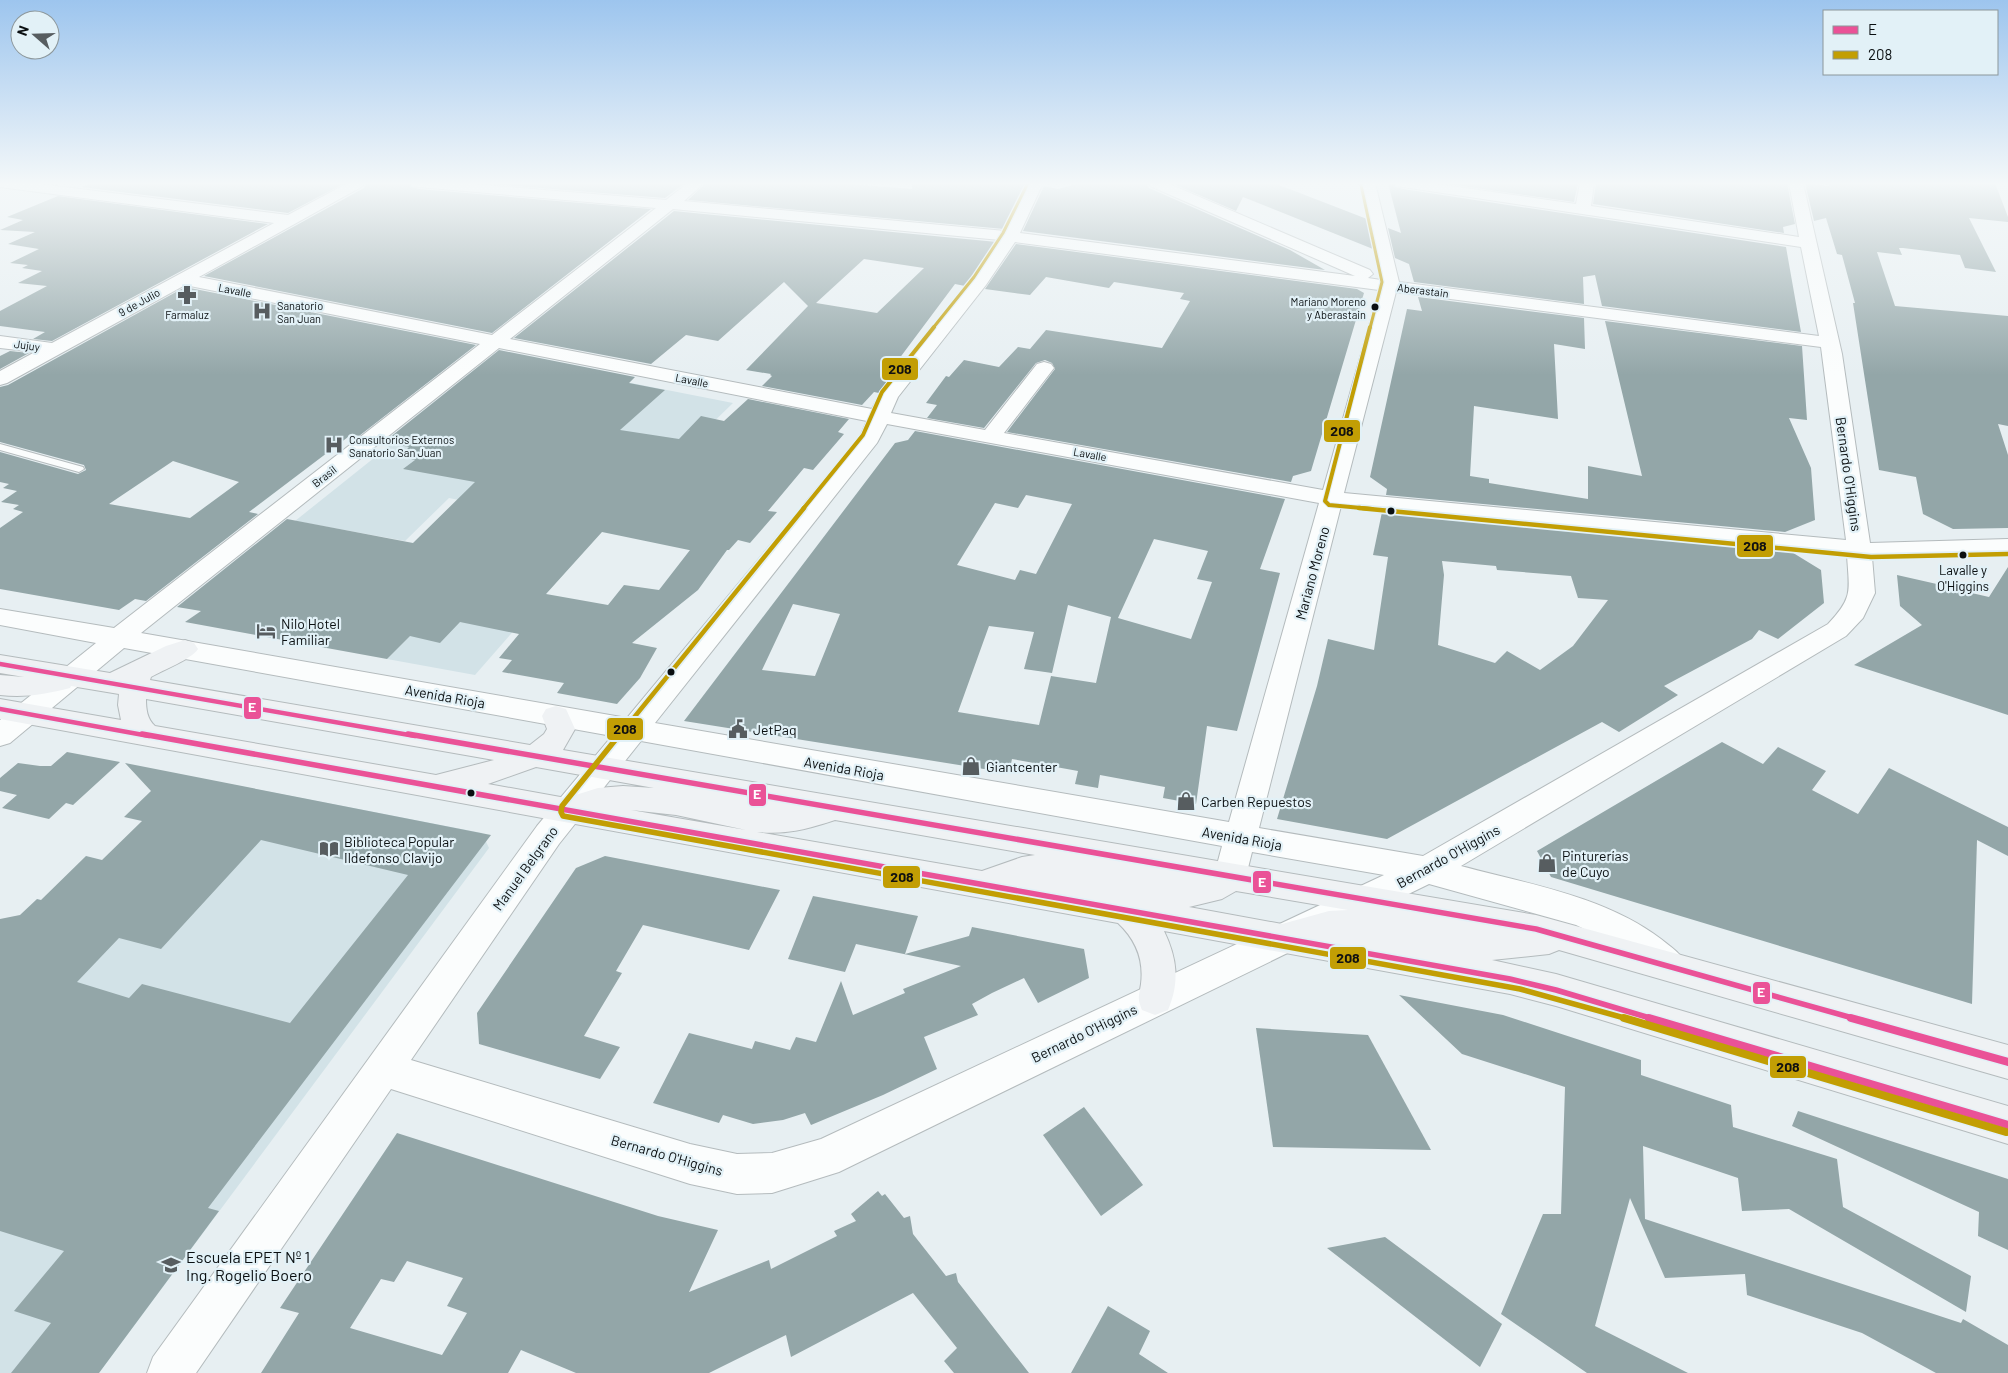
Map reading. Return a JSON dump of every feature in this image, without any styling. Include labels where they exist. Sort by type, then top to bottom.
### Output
[{"type":"main road","points":[[146,735],[139,727],[134,715],[128,681],[157,660],[185,649]]},
{"type":"main road","name":"Avenida Rioja","points":[[0,664],[72,677],[128,681],[532,756],[562,740],[603,768],[1536,929],[2008,1062]]},
{"type":"main road","points":[[0,685],[15,688],[30,687],[47,685],[72,677]]},
{"type":"main road","points":[[14,712],[1510,979],[1556,990],[2008,1125]]},
{"type":"main road","points":[[418,784],[449,782],[478,777],[507,768],[532,756]]},
{"type":"main road","points":[[568,810],[598,800],[639,798],[779,822],[802,818],[836,808]]},
{"type":"main road","points":[[983,884],[994,882],[1016,871],[1037,868],[1188,894],[1212,889],[1230,876]]},
{"type":"main road","points":[[1127,910],[1142,926],[1156,951],[1160,972],[1155,999]]},
{"type":"main road","points":[[1284,938],[1329,926],[1364,924],[1490,946],[1543,939],[1575,939]]},
{"type":"street","name":"9 de Julio","points":[[0,379],[240,247]]},
{"type":"street","name":"Brasil","points":[[0,736],[14,712],[72,677],[120,637],[615,247]]},
{"type":"street","name":"Manuel Belgrano","points":[[169,1373],[548,835],[870,439],[888,396],[980,281],[1003,247]]},
{"type":"street","name":"Aberastain","points":[[1094,247],[1830,343]]},
{"type":"street","points":[[1301,247],[1390,286]]},
{"type":"street","name":"Mariano Moreno","points":[[1230,876],[1390,286],[1382,247]]},
{"type":"street","name":"Bernardo O'Higgins","points":[[383,1069],[690,1164],[736,1174],[772,1173],[825,1158],[1427,870],[1837,630],[1854,612],[1862,593],[1859,549],[1830,343],[1811,247]]},
{"type":"street","name":"Lavalle","points":[[182,279],[495,342],[880,416],[1332,498],[1859,549],[2008,546]]},
{"type":"street","name":"Jujuy","points":[[0,342],[54,349]]},
{"type":"street","points":[[990,436],[1044,368]]},
{"type":"street","name":"Avenida Rioja","points":[[0,617],[185,649],[562,740],[633,731],[1427,870],[1584,913],[1633,937],[1670,966]]},
{"type":"lane","points":[[0,447],[79,469]]},
{"type":"shaded area","points":[[493,363],[611,379],[733,403],[601,531],[475,675],[387,659],[498,508],[449,498],[405,541],[295,521]]},
{"type":"shaded area","points":[[229,784],[482,833],[489,848],[99,1373],[0,1373],[0,1014]]},
{"type":"building","points":[[27,247],[225,247],[52,341],[33,339],[45,332],[0,326],[0,311],[47,286],[18,283],[42,271],[22,268],[28,265],[10,263],[39,249]]},
{"type":"building","points":[[257,247],[602,247],[492,333],[204,276]]},
{"type":"building","points":[[629,247],[993,247],[965,286],[955,284],[890,371],[894,372],[879,393],[874,392],[862,405],[762,386],[772,376],[771,374],[746,370],[808,306],[784,282],[718,341],[686,335],[651,364],[514,338]],"holes":[[[864,259],[924,268],[877,313],[816,303]]]},
{"type":"building","points":[[1014,247],[1039,247],[1357,289],[1364,293],[1311,471],[1293,476],[1291,482],[1007,432],[1055,369],[1052,363],[1045,360],[1036,363],[984,428],[927,418],[937,405],[926,403],[946,376],[949,377],[964,360],[999,367],[1018,347],[1030,349],[1046,330],[1162,348],[1190,301],[1180,299],[1184,293],[1114,282],[1109,288],[1046,277],[1030,295],[985,289]]},
{"type":"building","points":[[1147,247],[1283,247],[1325,270]]},
{"type":"building","points":[[1392,247],[1786,247],[1801,332],[1602,306],[1595,275],[1583,277],[1584,304],[1414,282],[1409,264],[1395,258]]},
{"type":"building","points":[[1835,247],[1984,247],[1996,272],[1965,268],[1960,255],[1903,248],[1899,248],[1902,255],[1877,252],[1895,306],[2008,316],[2008,426],[1998,424],[2008,455],[2008,528],[1953,529],[1923,514],[1916,477],[1879,470],[1853,303],[1855,303],[1842,255],[1837,254]]},
{"type":"building","points":[[185,287],[476,345],[359,436],[352,434],[249,512],[258,514],[146,601],[135,599],[119,610],[0,589],[0,528],[23,512],[13,509],[19,505],[1,502],[17,491],[3,488],[9,484],[0,482],[0,452],[78,474],[86,470],[84,465],[0,442],[0,387],[8,385]],"holes":[[[173,461],[239,482],[190,518],[109,504]]]},
{"type":"building","points":[[1418,297],[1584,318],[1585,349],[1554,344],[1558,419],[1474,406],[1470,476],[1489,479],[1489,483],[1588,499],[1588,466],[1642,476],[1605,321],[1802,346],[1807,420],[1789,418],[1811,468],[1815,520],[1785,532],[1386,495],[1387,489],[1370,477],[1407,309],[1422,311]]},
{"type":"building","points":[[499,350],[635,377],[629,383],[665,390],[620,430],[679,439],[701,416],[724,421],[748,399],[849,419],[838,432],[844,434],[813,470],[804,468],[768,511],[777,512],[750,543],[738,540],[727,550],[698,590],[632,643],[657,648],[640,678],[617,704],[557,693],[564,683],[502,672],[512,660],[499,658],[519,634],[460,622],[440,643],[410,636],[387,659],[185,622],[201,611],[177,607],[287,519],[413,543],[475,482],[403,469],[415,460],[403,457],[411,451],[406,450],[409,447],[384,442]],"holes":[[[602,532],[690,550],[659,590],[624,585],[608,605],[546,594]]]},
{"type":"building","points":[[10,351],[29,353],[0,369],[0,356]]},
{"type":"building","points":[[915,431],[1285,499],[1260,569],[1280,573],[1237,731],[1207,726],[1196,804],[1163,798],[1165,787],[1100,775],[1098,788],[1075,784],[1078,771],[1012,759],[1009,773],[684,721],[895,443],[908,440]],"holes":[[[1026,495],[1072,504],[1036,574],[1020,570],[1015,580],[957,565],[995,503],[1018,508]],[[1154,539],[1208,551],[1197,579],[1212,582],[1191,639],[1118,618]],[[793,604],[840,614],[815,676],[762,670]],[[1068,605],[1111,617],[1096,683],[1051,676],[1039,725],[958,712],[989,626],[1034,632],[1024,669],[1052,673]]]},
{"type":"building","points":[[1382,512],[1790,551],[1821,570],[1824,603],[1778,639],[1759,630],[1752,639],[1664,686],[1678,695],[1619,732],[1602,722],[1387,839],[1277,819],[1317,686],[1328,639],[1374,650],[1388,557],[1373,555]],"holes":[[[1442,561],[1496,566],[1497,570],[1571,576],[1578,598],[1608,600],[1573,646],[1540,670],[1507,651],[1495,663],[1438,645],[1444,575]]]},
{"type":"building","points":[[2008,567],[2008,715],[1854,665],[1922,625],[1900,606],[1897,575],[1950,587],[1957,586],[1963,591],[1989,597]]},
{"type":"building","points":[[1722,742],[1763,764],[1778,747],[1826,771],[1812,790],[1858,814],[1889,768],[2008,827],[2008,856],[1977,840],[1972,1004],[1551,877],[1537,851]]},
{"type":"building","points":[[67,752],[120,762],[73,805],[66,803],[49,819],[2,808],[17,795],[0,791],[0,778],[18,763],[51,766]]},
{"type":"building","points":[[125,763],[491,835],[208,1208],[219,1211],[99,1373],[11,1373],[51,1323],[14,1311],[64,1251],[0,1231],[0,919],[20,915],[37,899],[41,900],[86,856],[102,860],[142,821],[124,817],[151,791]],"holes":[[[261,840],[408,875],[290,1023],[142,984],[129,998],[77,982],[119,938],[161,949]]]},
{"type":"building","points":[[605,856],[780,890],[749,950],[643,925],[616,971],[622,973],[584,1036],[620,1047],[600,1079],[479,1044],[477,1013],[576,868]]},
{"type":"building","points":[[813,896],[918,916],[905,954],[969,936],[972,927],[1084,949],[1089,978],[1038,1003],[1024,978],[992,993],[972,1004],[978,1015],[924,1037],[937,1069],[883,1095],[811,1125],[805,1113],[783,1120],[753,1124],[723,1115],[719,1123],[653,1103],[689,1033],[752,1049],[755,1041],[790,1050],[796,1037],[816,1042],[841,981],[853,1015],[905,993],[903,989],[961,966],[856,944],[845,972],[788,959]]},
{"type":"building","points":[[1399,995],[1503,1015],[1641,1060],[1641,1075],[1731,1105],[1733,1127],[1837,1159],[1843,1207],[1971,1276],[1966,1312],[1789,1209],[1742,1211],[1738,1178],[1643,1146],[1645,1219],[1961,1323],[1963,1319],[2008,1345],[2008,1373],[1936,1373],[1862,1333],[1747,1295],[1745,1274],[1665,1278],[1630,1198],[1595,1326],[1688,1373],[1587,1373],[1501,1314],[1543,1214],[1561,1214],[1565,1087],[1462,1054]]},
{"type":"building","points":[[1256,1028],[1368,1035],[1431,1150],[1273,1147]]},
{"type":"building","points":[[1084,1107],[1143,1185],[1101,1216],[1043,1135]]},
{"type":"building","points":[[1798,1111],[2008,1179],[2008,1250],[1978,1236],[1979,1212],[1792,1126]]},
{"type":"building","points":[[397,1133],[658,1216],[718,1230],[689,1292],[769,1260],[771,1269],[837,1236],[834,1231],[856,1221],[851,1214],[878,1191],[882,1196],[885,1194],[904,1218],[910,1216],[913,1234],[946,1276],[956,1273],[958,1282],[1029,1373],[954,1373],[944,1361],[957,1348],[913,1293],[791,1357],[786,1335],[709,1373],[576,1373],[521,1350],[508,1373],[261,1373],[299,1313],[280,1308]],"holes":[[[407,1261],[463,1278],[447,1306],[467,1313],[442,1355],[350,1328],[381,1279],[394,1282]]]},
{"type":"building","points":[[1385,1237],[1502,1324],[1480,1367],[1327,1248]]},
{"type":"building","points":[[1108,1306],[1150,1331],[1139,1354],[1168,1373],[1071,1373]]},
{"type":"transit line","name":"208","points":[[994,247],[974,277],[882,392],[863,435],[562,806],[561,812],[563,816],[1520,989],[1554,997],[2006,1132]]},
{"type":"transit line","name":"208","points":[[1374,247],[1382,282],[1325,496],[1325,501],[1329,505],[1871,557],[2008,554]]},
{"type":"transit line","name":"E","points":[[0,664],[1536,929],[2008,1062]]},
{"type":"transit line","name":"E","points":[[0,709],[1510,979],[1556,990],[2008,1125]]},
{"type":"place","name":"Farmaluz","points":[[187,295]]},
{"type":"place","name":"Mariano Moreno y Aberastain","points":[[1375,307]]},
{"type":"place","name":"Sanatorio San Juan","points":[[262,311]]},
{"type":"place","name":"Consultorios Externos Sanatorio San Juan","points":[[334,445]]},
{"type":"place","name":"Lavalle y O'Higgins","points":[[1963,555]]},
{"type":"place","name":"Nilo Hotel Familiar","points":[[266,631]]},
{"type":"place","name":"JetPaq","points":[[738,729]]},
{"type":"place","name":"Giantcenter","points":[[971,766]]},
{"type":"place","name":"Carben Repuestos","points":[[1186,801]]},
{"type":"place","name":"Biblioteca Popular Ildefonso Clavijo","points":[[329,849]]},
{"type":"place","name":"Pinturerías de Cuyo","points":[[1547,863]]},
{"type":"place","name":"Escuela EPET Nº 1 Ing. Rogelio Boero","points":[[171,1265]]}]
